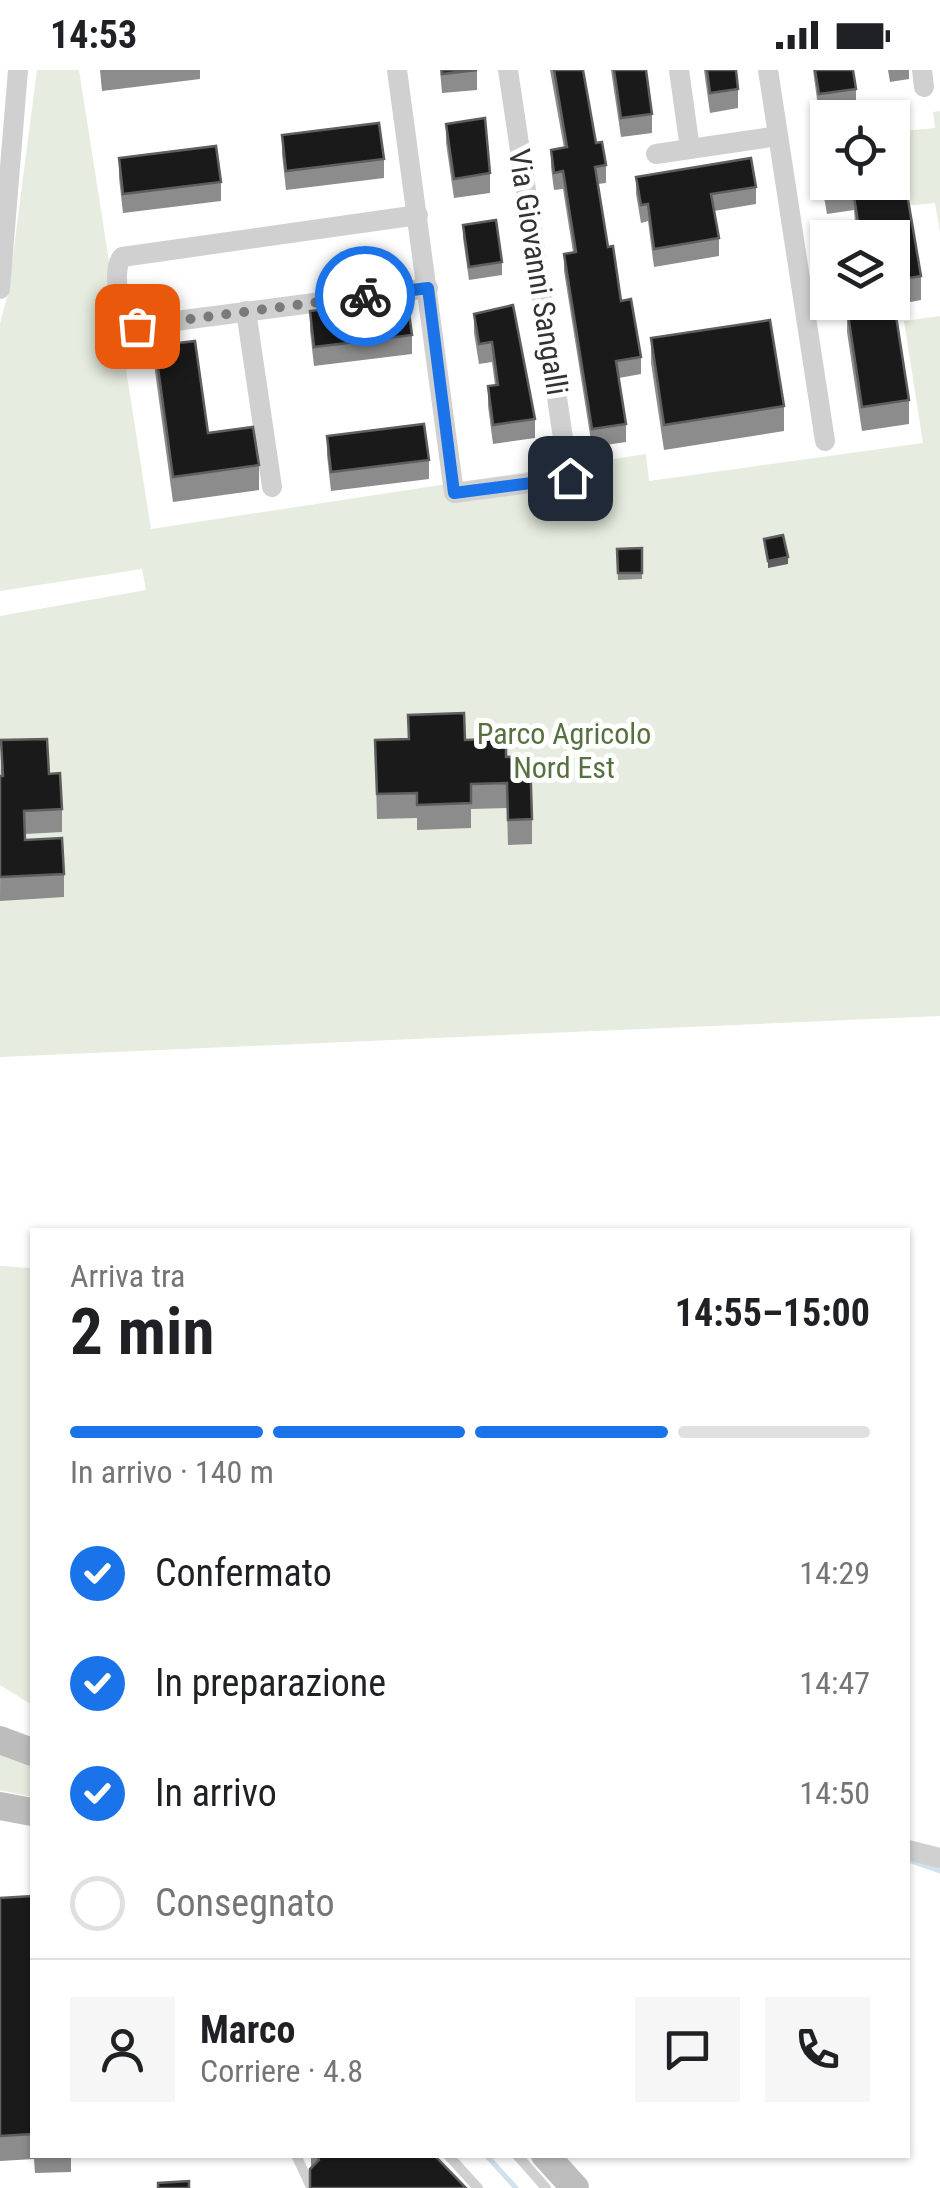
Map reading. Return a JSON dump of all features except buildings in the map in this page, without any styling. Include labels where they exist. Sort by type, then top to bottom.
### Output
[{"type":"main road","points":[[0,1806],[30,1812]]},
{"type":"main road","points":[[548,2158],[576,2188]]},
{"type":"street","points":[[0,289],[18,70]]},
{"type":"street","points":[[397,70],[418,215],[428,288],[127,324],[118,263],[126,255],[418,215]]},
{"type":"street","name":"Via Giovanni Sangalli","points":[[428,288],[454,493],[570,478],[508,70]]},
{"type":"street","points":[[679,70],[690,149]]},
{"type":"street","points":[[768,70],[825,441]]},
{"type":"street","points":[[656,154],[778,136]]},
{"type":"street","points":[[246,310],[272,487]]},
{"type":"street","points":[[910,1850],[940,1858]]},
{"type":"lane","points":[[297,2158],[310,2185]]},
{"type":"lane","points":[[451,2158],[478,2188]]},
{"type":"lane","points":[[520,2158],[546,2188]]},
{"type":"green space","name":"Parco Agricolo Nord Est","points":[[37,70],[79,70],[151,529],[646,454],[649,481],[923,443],[904,321],[940,316],[940,1016],[0,1057],[0,616],[146,590],[142,569],[0,591],[0,323],[8,294]]},
{"type":"green space","points":[[940,111],[940,233],[935,203],[904,206],[903,200],[910,200],[910,130],[935,128],[933,112]]},
{"type":"green space","points":[[0,1266],[30,1268],[30,1704],[0,1685]]},
{"type":"green space","points":[[0,1743],[30,1758],[30,1797],[0,1790]]},
{"type":"waterway","points":[[910,1861],[940,1871]]},
{"type":"waterway","points":[[489,2158],[516,2188]]},
{"type":"way so far","points":[[137,326],[365,296]]},
{"type":"route","points":[[365,296],[428,288],[454,493],[570,478]]}]
